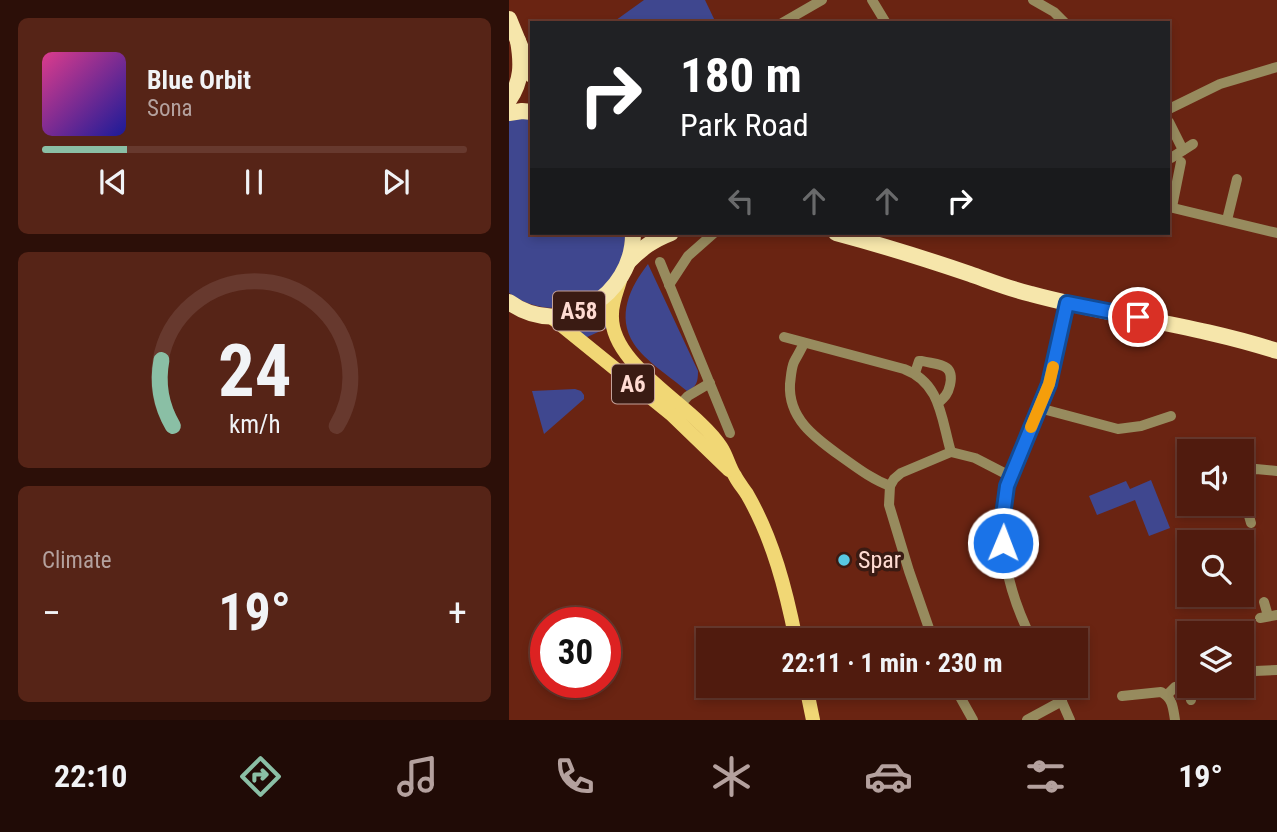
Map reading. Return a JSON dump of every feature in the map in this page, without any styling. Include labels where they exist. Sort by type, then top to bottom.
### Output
[{"type":"highway","points":[[509,19],[530,70]]},
{"type":"highway","points":[[509,100],[521,72],[518,41]]},
{"type":"highway","points":[[509,113],[530,112]]},
{"type":"highway","name":"A58","points":[[629,261],[633,235]]},
{"type":"highway","name":"A58","points":[[511,305],[535,314],[550,316],[568,315],[583,310],[597,303],[609,292],[629,261],[643,246],[665,235]]},
{"type":"highway","points":[[843,235],[914,255],[1029,294],[1191,328],[1277,351]]},
{"type":"main road","name":"A6","points":[[621,276],[611,315],[618,342],[713,456],[733,474],[746,493],[775,558],[793,628]]},
{"type":"main road","name":"A6","points":[[550,316],[675,409]]},
{"type":"main road","points":[[808,698],[813,720]]},
{"type":"street","points":[[785,21],[822,0]]},
{"type":"street","points":[[872,0],[885,21]]},
{"type":"street","points":[[1033,0],[1054,12],[1063,21]]},
{"type":"street","points":[[1170,109],[1220,84],[1277,67]]},
{"type":"street","points":[[1170,124],[1183,150]]},
{"type":"street","points":[[1193,144],[1183,150],[1176,160],[1170,207],[1277,233]]},
{"type":"street","points":[[1227,220],[1239,184]]},
{"type":"street","points":[[669,285],[688,256],[712,235]]},
{"type":"street","points":[[660,262],[731,433]]},
{"type":"street","points":[[1026,628],[1011,586],[1003,543],[1004,503],[1010,475],[1052,370],[1067,303]]},
{"type":"street","points":[[784,337],[915,373],[926,381],[938,403],[951,452]]},
{"type":"street","points":[[804,343],[791,374],[790,396],[796,415],[817,440],[872,479],[890,486]]},
{"type":"street","points":[[915,373],[919,361],[950,369],[952,377],[948,392],[938,403]]},
{"type":"street","points":[[675,409],[710,383]]},
{"type":"street","points":[[1039,408],[1118,429],[1141,426],[1171,416]]},
{"type":"street","points":[[929,628],[889,505],[890,486],[901,473],[951,452],[975,458],[1010,475]]},
{"type":"street","points":[[1254,470],[1277,471]]},
{"type":"street","points":[[1249,516],[1251,523]]},
{"type":"street","points":[[1264,602],[1268,616]]},
{"type":"street","points":[[1254,671],[1277,670]]},
{"type":"street","points":[[1167,695],[1175,687],[1188,685],[1191,700]]},
{"type":"street","points":[[1122,696],[1156,692],[1167,695],[1172,702],[1175,720]]},
{"type":"street","points":[[961,698],[973,720]]},
{"type":"street","points":[[1060,698],[1070,720]]},
{"type":"street","points":[[1027,720],[1062,701]]},
{"type":"shaded area","points":[[644,0],[705,0],[715,21],[615,21]]},
{"type":"shaded area","points":[[530,119],[530,235],[625,235],[624,249],[617,268],[607,283],[594,295],[579,303],[544,307],[526,303],[509,293],[509,121]]},
{"type":"shaded area","points":[[648,264],[698,371],[696,383],[687,391],[645,356],[634,344],[629,333],[626,323],[628,302],[636,282]]},
{"type":"shaded area","points":[[603,306],[607,328],[585,338],[566,323]]},
{"type":"shaded area","points":[[532,391],[581,391],[584,399],[544,434]]},
{"type":"shaded area","points":[[1151,480],[1170,528],[1149,536],[1135,500],[1097,515],[1089,496],[1126,481],[1130,489]]},
{"type":"slow traffic","points":[[1031,427],[1053,367]]},
{"type":"place","name":"Spar","points":[[844,560]]},
{"type":"route","points":[[1003,543],[1002,523],[1007,486],[1049,384],[1067,303],[1138,317]]}]
